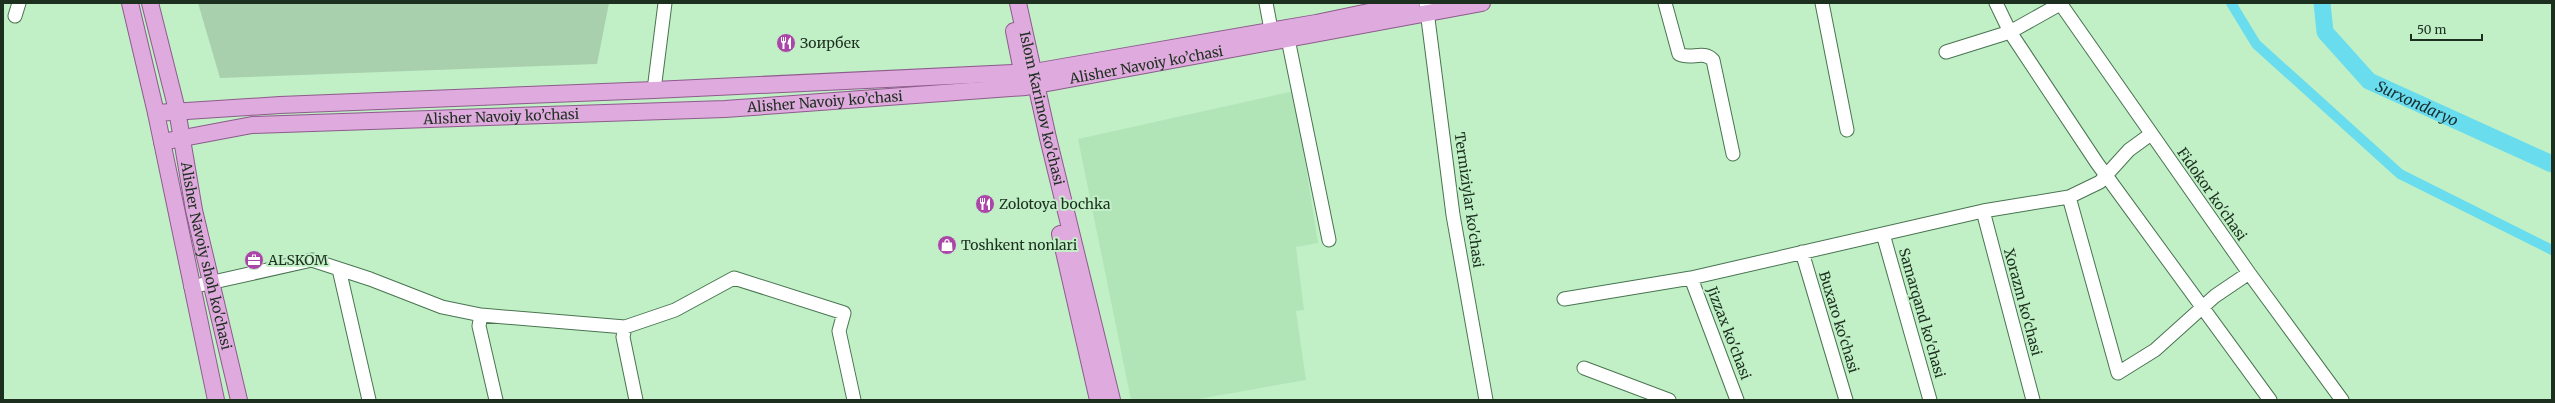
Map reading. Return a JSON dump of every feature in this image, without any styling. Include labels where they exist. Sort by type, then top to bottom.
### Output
[{"type":"main road","name":"Alisher Navoiy shoh ko'chasi","points":[[130,3],[156,113],[215,400]]},
{"type":"main road","name":"Alisher Navoiy shoh ko'chasi","points":[[150,3],[178,110],[194,210],[209,281],[239,400]]},
{"type":"main road","name":"Islom Karimov ko'chasi","points":[[1007,3],[1030,79],[1112,400]]},
{"type":"main road","name":"Islom Karimov ko'chasi","points":[[1018,3],[1030,79],[1098,400]]},
{"type":"main road","name":"Alisher Navoiy ko’chasi","points":[[1277,37],[1412,3]]},
{"type":"main road","name":"Alisher Navoiy ko’chasi","points":[[162,142],[252,125],[399,122],[725,109],[1030,79],[1277,37],[1434,8],[1482,3]]},
{"type":"main road","name":"Alisher Navoiy ko’chasi","points":[[156,113],[178,110],[654,90],[1030,79]]},
{"type":"main road","points":[[636,91],[637,112]]},
{"type":"main road","points":[[398,100],[399,122]]},
{"type":"street","points":[[15,16],[19,3]]},
{"type":"street","points":[[654,90],[665,3]]},
{"type":"street","points":[[1266,3],[1277,37],[1329,240]]},
{"type":"street","points":[[1665,3],[1679,54],[1683,56],[1704,55],[1713,60],[1733,154]]},
{"type":"street","points":[[1822,3],[1847,130]]},
{"type":"street","points":[[1996,3],[2010,32],[2106,175],[2270,400]]},
{"type":"street","points":[[1946,52],[2010,32],[2060,4]]},
{"type":"street","name":"Fidokor ko'chasi","points":[[2060,4],[2249,273],[2342,400]]},
{"type":"street","name":"Termiziylar ko'chasi","points":[[1434,8],[1453,214],[1486,400]]},
{"type":"street","points":[[1564,299],[1691,278],[1983,211],[2069,196],[2091,188],[2100,182],[2129,150],[2151,134]]},
{"type":"street","points":[[2069,196],[2118,373],[2156,350],[2202,308],[2249,273]]},
{"type":"street","name":"Xorazm ko'chasi","points":[[1983,211],[2033,400]]},
{"type":"street","name":"Samarqand ko'chasi","points":[[1883,234],[1930,400]]},
{"type":"street","name":"Buxaro ko'chasi","points":[[1802,252],[1846,400]]},
{"type":"street","points":[[191,287],[209,281],[312,260],[339,268],[442,307],[481,315],[625,327],[675,310],[734,278],[844,313],[839,331],[854,400]]},
{"type":"street","points":[[339,268],[369,400]]},
{"type":"street","name":"Jizzax ko'chasi","points":[[1691,278],[1737,400]]},
{"type":"street","points":[[481,315],[479,326],[496,400]]},
{"type":"street","points":[[625,327],[623,337],[636,400]]},
{"type":"street","points":[[1584,368],[1669,400]]},
{"type":"shaded area","points":[[198,3],[609,3],[597,64],[220,78]]},
{"type":"shaded area","points":[[1294,91],[1318,243],[1296,247],[1304,310],[1296,311],[1306,380],[1193,400],[1131,400],[1078,139]]},
{"type":"waterway","points":[[2231,3],[2256,44],[2400,174],[2552,250]]},
{"type":"waterway","name":"Surxondaryo","points":[[2322,3],[2325,32],[2369,81],[2552,164]]},
{"type":"place","name":"Зоирбек","points":[[786,43]]},
{"type":"place","name":"Zolotoya bochka","points":[[985,204]]},
{"type":"place","name":"Toshkent nonlari","points":[[947,245]]},
{"type":"place","name":"ALSKOM","points":[[254,260]]}]
